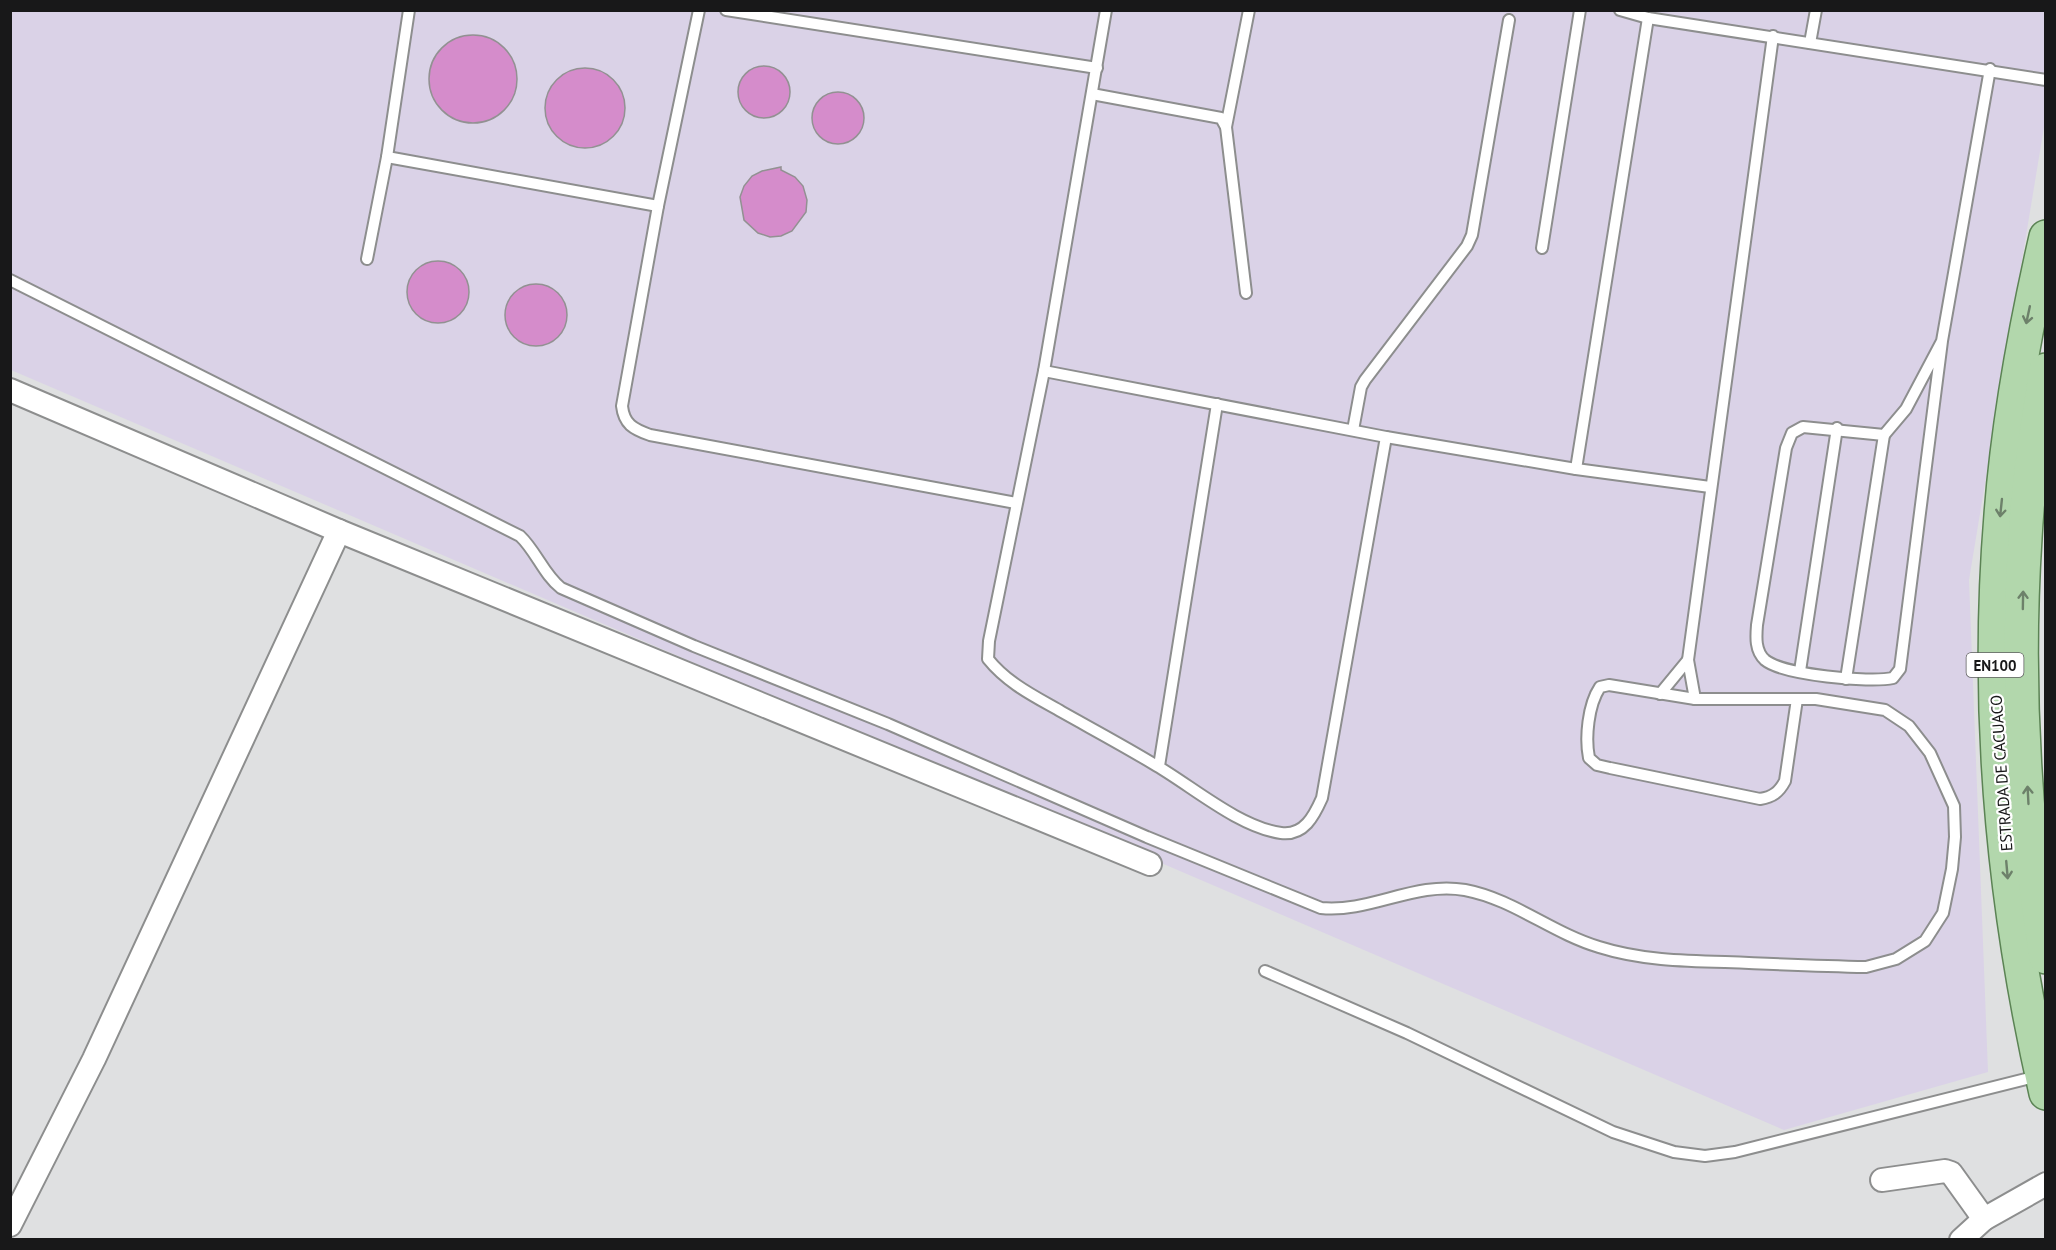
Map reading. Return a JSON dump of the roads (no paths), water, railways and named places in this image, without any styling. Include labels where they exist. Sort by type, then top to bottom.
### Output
[{"type":"main road","name":"ESTRADA DE CACUACO","points":[[2044,1084],[2009,891],[1997,767],[1995,641],[2000,516],[2007,454],[2025,331],[2046,237]]},
{"type":"main road","name":"ESTRADA DE CACUACO","points":[[2046,370],[2033,448],[2025,538],[2022,631],[2029,814],[2037,904],[2046,957]]},
{"type":"street","points":[[10,390],[339,531],[1150,864]]},
{"type":"street","points":[[10,1225],[94,1059],[339,531]]},
{"type":"street","points":[[1882,1180],[1945,1171],[1951,1173],[1984,1219]]},
{"type":"street","points":[[1961,1239],[1984,1219],[2046,1184]]},
{"type":"lane","points":[[367,259],[387,157],[410,10]]},
{"type":"lane","points":[[699,10],[658,206],[622,406],[624,419],[631,427],[650,435],[1016,503]]},
{"type":"lane","points":[[726,10],[1097,68]]},
{"type":"lane","points":[[1106,10],[1044,371],[989,641],[988,660],[998,672],[1023,689],[1159,766],[1238,817],[1281,833],[1300,830],[1314,817],[1322,798],[1386,437]]},
{"type":"lane","points":[[1246,293],[1226,127],[1249,10]]},
{"type":"lane","points":[[1542,248],[1580,10]]},
{"type":"lane","points":[[1620,10],[1648,18],[1990,69],[2046,80]]},
{"type":"lane","points":[[1810,43],[1816,10]]},
{"type":"lane","points":[[1576,469],[1648,18]]},
{"type":"lane","points":[[1353,430],[1361,387],[1467,246],[1472,235],[1509,20]]},
{"type":"lane","points":[[1695,699],[1688,660],[1773,36]]},
{"type":"lane","points":[[1884,435],[1836,428],[1803,427],[1792,434],[1786,448],[1757,625],[1758,650],[1765,660],[1800,671],[1846,679],[1879,681],[1893,678],[1900,669],[1942,341],[1990,69]]},
{"type":"lane","points":[[1092,94],[1221,118],[1226,127]]},
{"type":"lane","points":[[387,157],[658,206]]},
{"type":"lane","points":[[10,280],[512,532],[531,546],[554,583],[561,588],[694,646],[888,724],[1157,842],[1321,908],[1351,908],[1421,890],[1443,888],[1488,896],[1576,939],[1624,954],[1659,960],[1866,967],[1896,959],[1925,941],[1943,913],[1955,837],[1954,806],[1930,753],[1909,726],[1884,710],[1797,699],[1695,699],[1621,685],[1600,687],[1593,697],[1587,748],[1589,758],[1597,765],[1760,799],[1770,798],[1780,790],[1785,782],[1797,699]]},
{"type":"lane","points":[[1846,679],[1884,435],[1906,409],[1942,341]]},
{"type":"lane","points":[[1044,371],[1386,437],[1576,469],[1710,488]]},
{"type":"lane","points":[[1159,766],[1217,404]]},
{"type":"lane","points":[[1800,671],[1836,428]]},
{"type":"lane","points":[[1660,694],[1688,660]]},
{"type":"lane","points":[[1265,971],[1407,1033],[1613,1132],[1674,1152],[1706,1156],[1735,1152],[2044,1084]]}]
